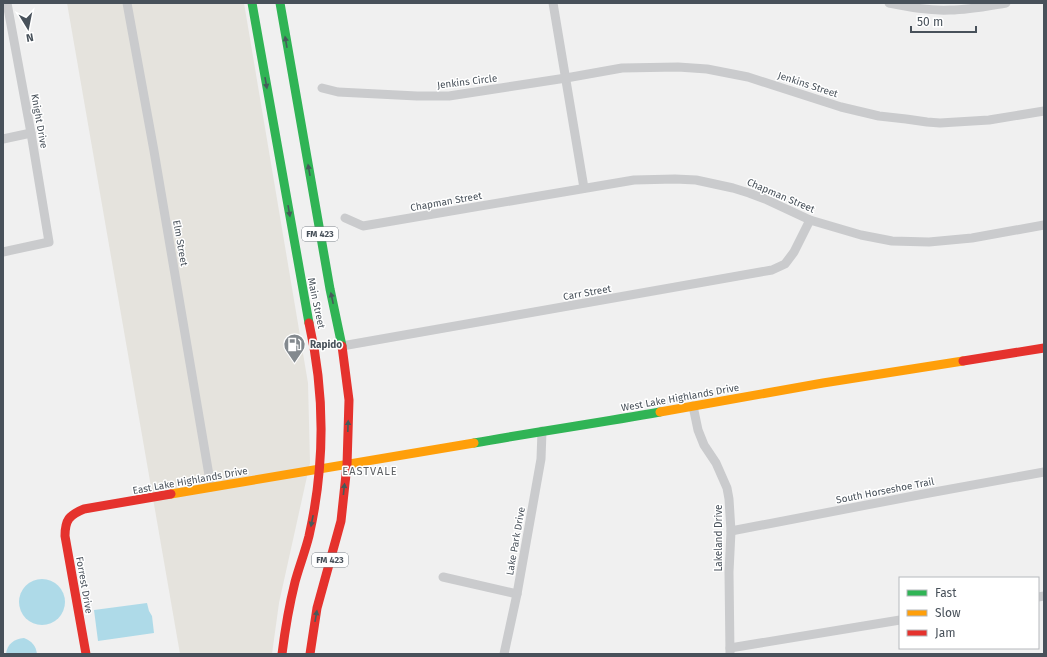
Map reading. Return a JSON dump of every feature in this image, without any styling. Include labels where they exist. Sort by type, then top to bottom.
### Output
[{"type":"main road","name":"Main Street","points":[[252,3],[319,375],[322,425],[317,495],[309,536],[293,591],[282,654]]},
{"type":"main road","name":"Main Street","points":[[280,3],[330,289],[342,346],[349,400],[347,465],[341,521],[317,608],[310,654]]},
{"type":"main road","name":"West Lake Highlands Drive","points":[[320,469],[1044,348]]},
{"type":"main road","name":"East Lake Highlands Drive","points":[[67,520],[74,513],[84,509],[320,469]]},
{"type":"main road","name":"Forrest Drive","points":[[67,520],[65,536],[86,654]]},
{"type":"street","name":"Knight Drive","points":[[3,252],[49,242],[31,133],[7,25],[7,3]]},
{"type":"street","name":"Elm Street","points":[[127,3],[211,487]]},
{"type":"street","points":[[553,3],[584,188]]},
{"type":"street","points":[[889,3],[924,9],[951,10],[969,9],[1006,3]]},
{"type":"street","name":"Jenkins Street","points":[[566,78],[622,68],[678,67],[708,69],[748,77],[842,107],[879,116],[940,123],[990,120],[1044,111]]},
{"type":"street","name":"Jenkins Circle","points":[[322,88],[338,92],[449,96],[566,78]]},
{"type":"street","points":[[3,139],[31,133]]},
{"type":"street","name":"Chapman Street","points":[[344,218],[363,226],[634,180],[675,179],[696,180],[749,193],[810,220],[861,235],[892,241],[930,242],[972,238],[1044,225]]},
{"type":"street","name":"Carr Street","points":[[342,346],[772,270],[785,264],[794,252],[810,220]]},
{"type":"street","name":"Lakeland Drive","points":[[694,406],[698,430],[704,445],[716,463],[727,488],[729,499],[731,530],[729,572],[730,651]]},
{"type":"street","name":"Lake Park Drive","points":[[504,654],[517,594],[541,459],[542,432]]},
{"type":"street","name":"South Horseshoe Trail","points":[[731,530],[1044,472]]},
{"type":"street","points":[[443,577],[517,594]]},
{"type":"street","points":[[730,651],[899,620]]},
{"type":"shaded area","points":[[67,3],[244,3],[308,383],[310,463],[279,603],[272,654],[180,654]]},
{"type":"water","points":[[42,579],[55,583],[61,589],[65,602],[61,615],[55,621],[42,625],[29,621],[23,615],[19,602],[23,589],[29,583]]},
{"type":"water","points":[[147,603],[152,616],[154,633],[98,641],[94,610]]},
{"type":"water","points":[[24,638],[33,644],[37,654],[6,654],[9,645]]},
{"type":"traffic: fast","points":[[252,3],[309,323]]},
{"type":"traffic: fast","points":[[280,3],[330,289],[342,346]]},
{"type":"traffic: fast","points":[[474,443],[660,412]]},
{"type":"traffic: slow","points":[[660,412],[823,383],[963,361]]},
{"type":"traffic: slow","points":[[171,494],[474,443]]},
{"type":"traffic: jam","points":[[282,654],[287,618],[297,576],[309,536],[318,483],[321,429],[320,402],[318,376],[309,323]]},
{"type":"traffic: jam","points":[[310,654],[317,608],[341,521],[347,465],[349,400],[342,346]]},
{"type":"traffic: jam","points":[[963,361],[1044,348]]},
{"type":"traffic: jam","points":[[86,654],[65,536],[67,522],[71,516],[84,509],[171,494]]},
{"type":"place","name":"Rapido","points":[[295,364]]},
{"type":"district","name":"EASTVALE","points":[[370,471]]}]
